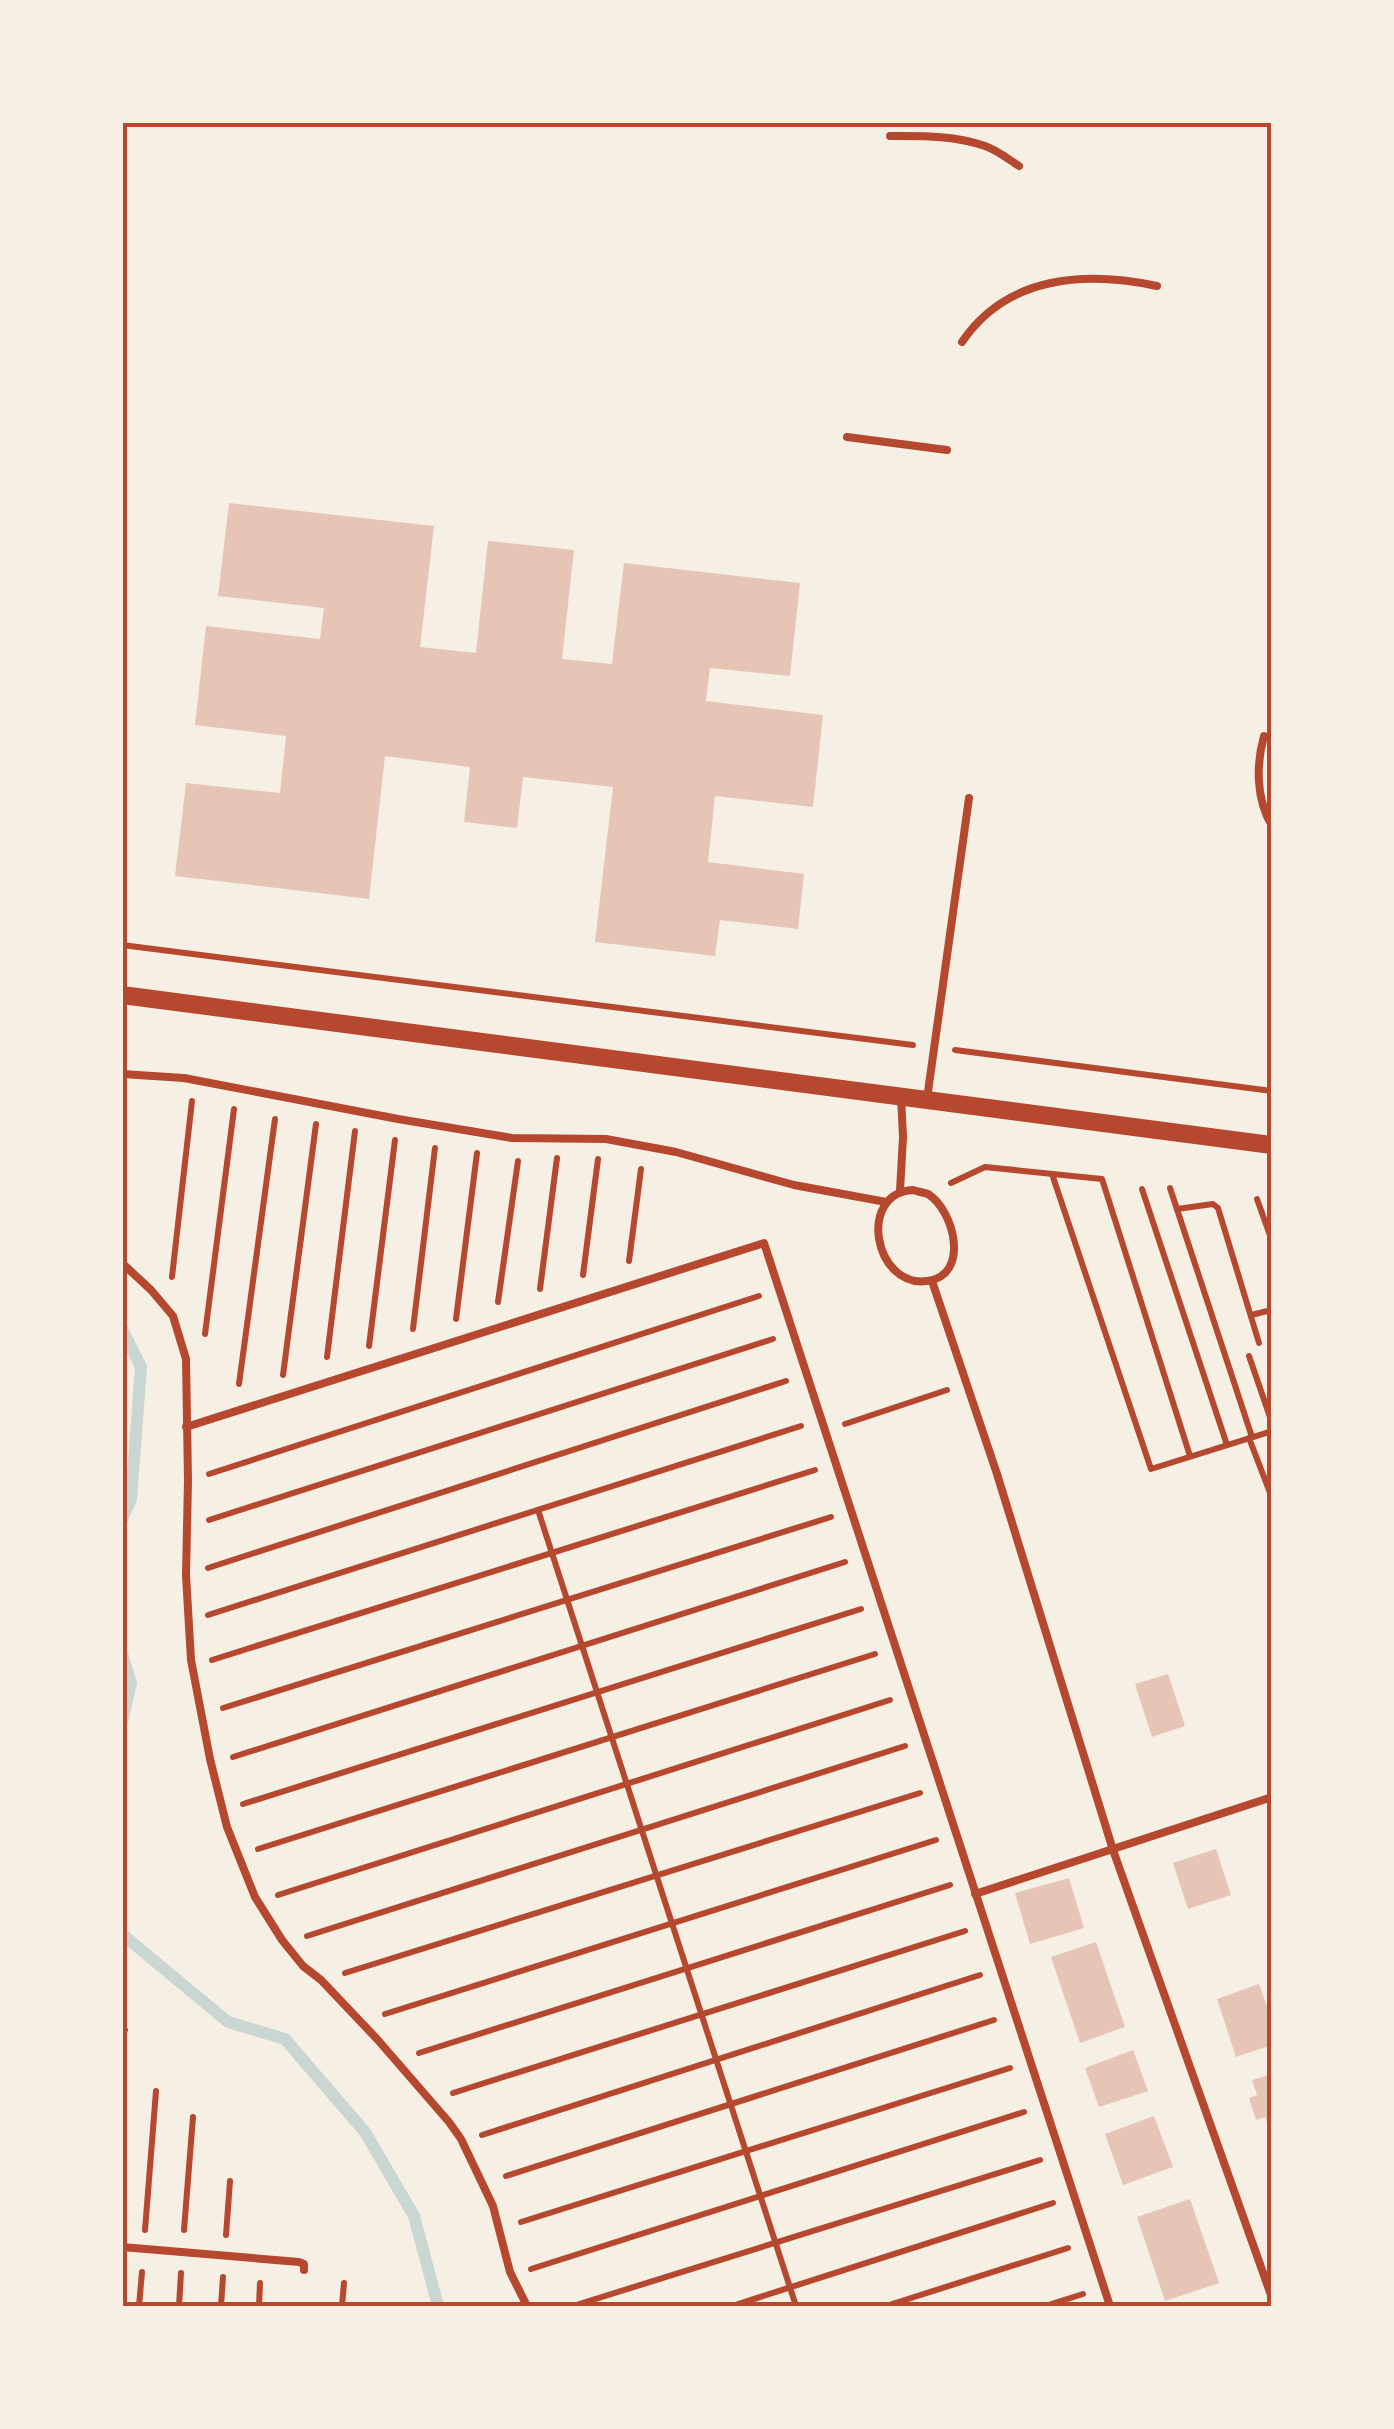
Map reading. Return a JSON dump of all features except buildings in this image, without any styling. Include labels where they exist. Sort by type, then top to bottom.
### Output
[{"type":"street","points":[[122,995],[1272,1145]]},
{"type":"lane","points":[[890,136],[953,138],[987,146],[1019,166]]},
{"type":"lane","points":[[962,342],[1002,302],[1029,288],[1073,278],[1124,279],[1157,286]]},
{"type":"lane","points":[[848,436],[948,450]]},
{"type":"lane","points":[[1272,748],[1264,736],[1258,771],[1262,804],[1272,826]]},
{"type":"lane","points":[[927,1098],[969,798]]},
{"type":"lane","points":[[122,1074],[194,1080],[522,1138],[601,1139],[644,1146],[726,1164],[794,1185],[886,1202]]},
{"type":"lane","points":[[900,1191],[902,1096]]},
{"type":"lane","points":[[900,1191],[927,1194],[940,1206],[950,1228],[955,1250],[952,1265],[932,1281],[902,1278],[892,1269],[880,1245],[880,1214],[886,1202],[900,1191]]},
{"type":"lane","points":[[186,1426],[764,1243],[1110,2306]]},
{"type":"lane","points":[[122,1263],[173,1316],[186,1359],[186,1575],[192,1666],[227,1827],[257,1901],[284,1943],[396,2060],[462,2142],[493,2206],[511,2275],[526,2306]]},
{"type":"lane","points":[[932,1281],[997,1474],[1113,1850],[1272,2298]]},
{"type":"lane","points":[[975,1894],[1272,1797]]},
{"type":"lane","points":[[1070,1850],[1074,1862]]},
{"type":"lane","points":[[122,2247],[300,2262],[304,2270]]},
{"type":"path","points":[[122,946],[1272,1092]]},
{"type":"path","points":[[168,1311],[194,1080]]},
{"type":"path","points":[[204,1346],[238,1088]]},
{"type":"path","points":[[236,1410],[280,1096]]},
{"type":"path","points":[[280,1396],[319,1103]]},
{"type":"path","points":[[324,1383],[358,1111]]},
{"type":"path","points":[[366,1369],[398,1119]]},
{"type":"path","points":[[410,1355],[438,1126]]},
{"type":"path","points":[[453,1342],[480,1132]]},
{"type":"path","points":[[494,1328],[522,1138]]},
{"type":"path","points":[[536,1316],[560,1138]]},
{"type":"path","points":[[580,1301],[601,1139]]},
{"type":"path","points":[[625,1287],[644,1146]]},
{"type":"path","points":[[927,1194],[986,1166],[1102,1179],[1190,1456]]},
{"type":"path","points":[[1052,1174],[1151,1469],[1272,1427],[1249,1356]]},
{"type":"path","points":[[1170,1188],[1272,1498]]},
{"type":"path","points":[[1142,1190],[1227,1445]]},
{"type":"path","points":[[1257,1199],[1272,1241]]},
{"type":"path","points":[[1177,1209],[1213,1204],[1218,1208],[1259,1343]]},
{"type":"path","points":[[188,1481],[779,1289]]},
{"type":"path","points":[[1251,1316],[1272,1310]]},
{"type":"path","points":[[186,1527],[793,1333]]},
{"type":"path","points":[[186,1575],[807,1375]]},
{"type":"path","points":[[825,1430],[966,1384]]},
{"type":"path","points":[[189,1621],[822,1420]]},
{"type":"path","points":[[192,1666],[836,1464]]},
{"type":"path","points":[[538,1510],[796,2306]]},
{"type":"path","points":[[200,1716],[851,1511]]},
{"type":"path","points":[[211,1764],[866,1556]]},
{"type":"path","points":[[222,1810],[881,1603]]},
{"type":"path","points":[[239,1856],[896,1648]]},
{"type":"path","points":[[257,1901],[910,1693]]},
{"type":"path","points":[[284,1943],[926,1740]]},
{"type":"path","points":[[322,1980],[940,1787]]},
{"type":"path","points":[[360,2022],[956,1833]]},
{"type":"path","points":[[396,2060],[970,1879]]},
{"type":"path","points":[[430,2100],[986,1925]]},
{"type":"path","points":[[462,2142],[1000,1968]]},
{"type":"path","points":[[482,2184],[1014,2013]]},
{"type":"path","points":[[500,2228],[1030,2062]]},
{"type":"path","points":[[139,2306],[156,2091]]},
{"type":"path","points":[[511,2275],[1044,2106]]},
{"type":"path","points":[[178,2306],[193,2118]]},
{"type":"path","points":[[573,2306],[1060,2153]]},
{"type":"path","points":[[732,2306],[1074,2196]]},
{"type":"path","points":[[886,2306],[1088,2241]]},
{"type":"path","points":[[342,2306],[344,2283]]},
{"type":"path","points":[[1045,2306],[1104,2288]]},
{"type":"waterway","points":[[122,1329],[141,1367],[131,1499],[122,1519]]},
{"type":"waterway","points":[[122,1654],[131,1683],[122,1722]]},
{"type":"waterway","points":[[122,1934],[228,2022],[285,2039],[365,2132],[414,2216],[438,2306]]}]
